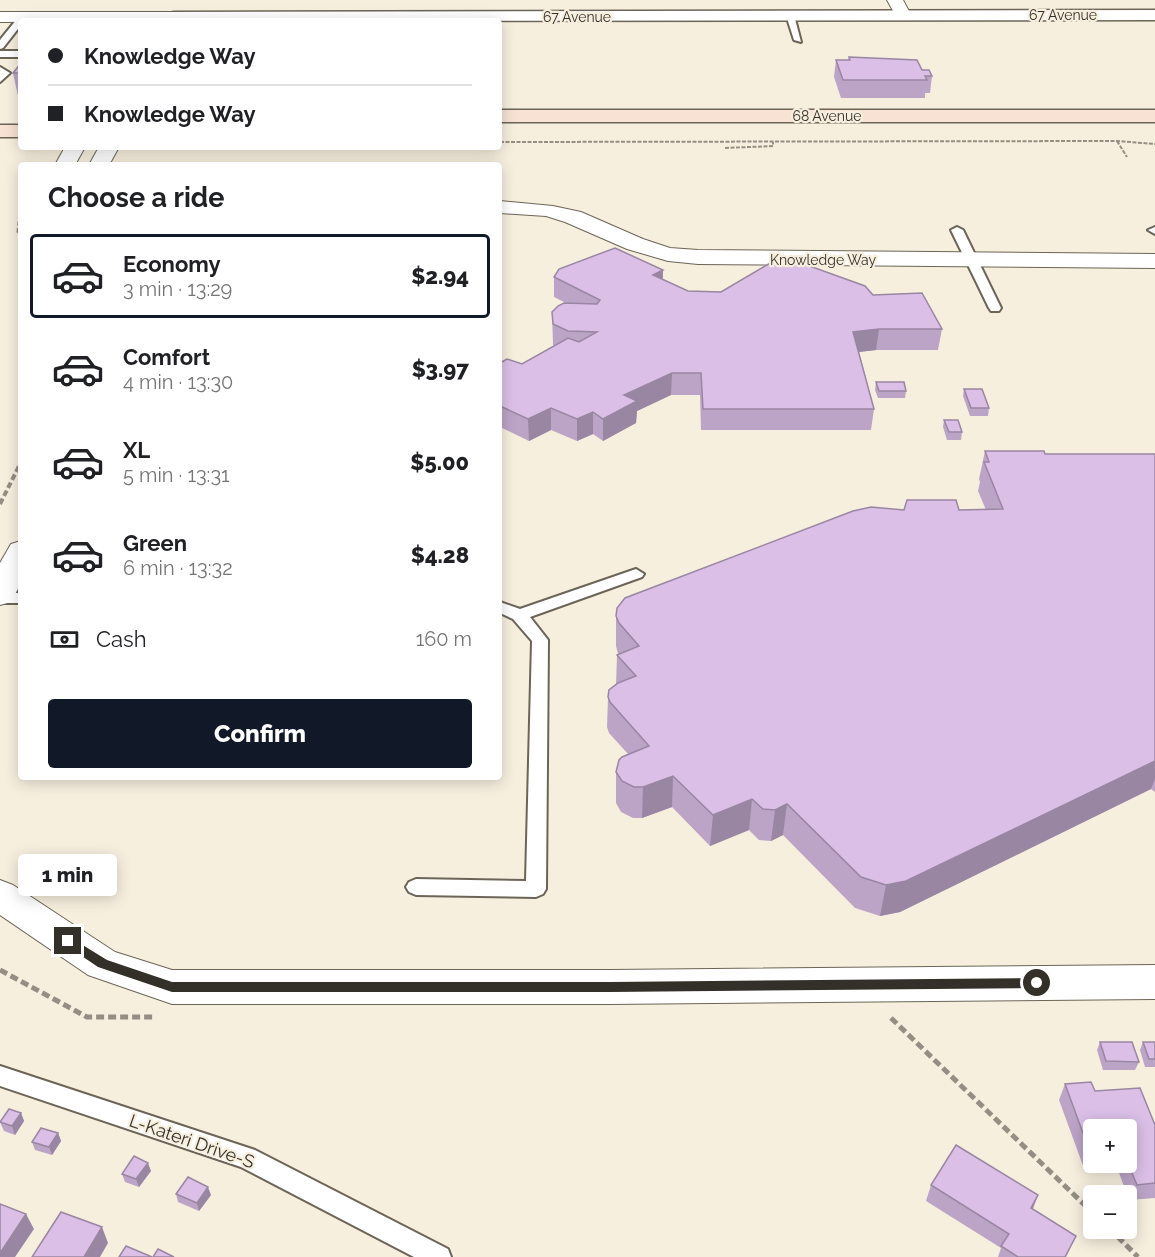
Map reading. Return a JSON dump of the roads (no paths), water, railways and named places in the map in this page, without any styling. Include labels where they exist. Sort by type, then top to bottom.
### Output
[{"type":"main road","name":"68 Avenue","points":[[502,116],[1155,116]]},
{"type":"main road","points":[[0,117],[18,117]]},
{"type":"main road","name":"68 Avenue","points":[[502,130],[1155,130]]},
{"type":"main road","points":[[0,131],[18,131]]},
{"type":"street","points":[[174,18],[185,0]]},
{"type":"street","name":"67 Avenue","points":[[502,19],[790,15],[899,8],[1155,15]]},
{"type":"street","name":"67 Avenue","points":[[0,17],[123,18]]},
{"type":"street","name":"Knowledge Way","points":[[502,207],[546,210],[573,217],[635,244],[668,254],[762,259],[1155,261]]},
{"type":"street","points":[[0,597],[18,557]]},
{"type":"street","points":[[0,894],[102,964],[172,987],[610,987],[1155,982]]},
{"type":"lane","points":[[790,15],[798,40]]},
{"type":"lane","points":[[0,46],[3,37],[18,22]]},
{"type":"lane","points":[[0,54],[18,54]]},
{"type":"lane","points":[[0,70],[5,73],[0,80]]},
{"type":"lane","points":[[957,230],[995,308]]},
{"type":"lane","points":[[519,615],[636,574]]},
{"type":"lane","points":[[0,597],[18,598]]},
{"type":"lane","points":[[416,887],[536,889],[540,640],[519,615],[502,608]]},
{"type":"lane","name":"L-Kateri Drive-S","points":[[0,1076],[247,1158],[440,1257]]}]
